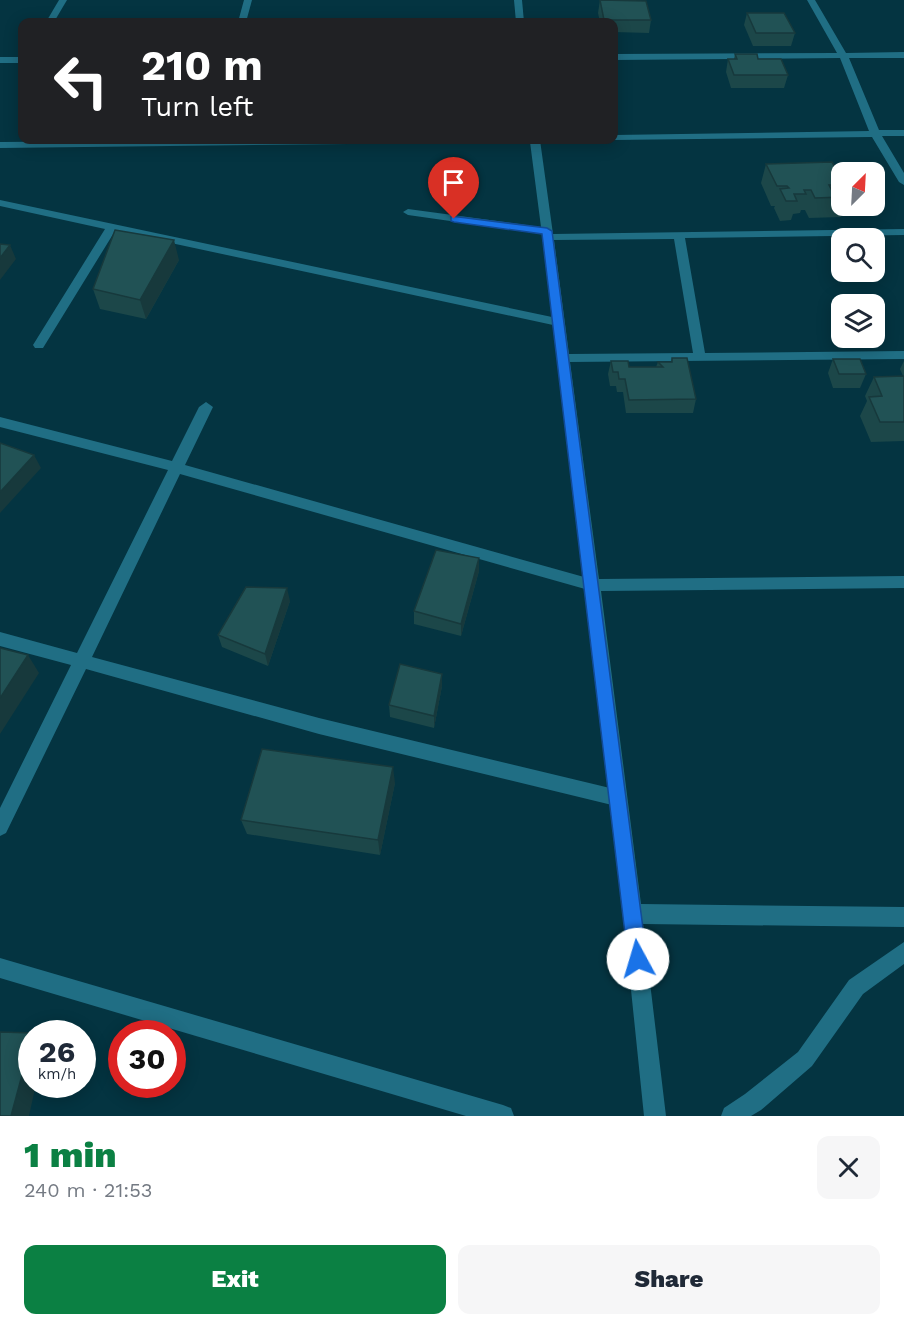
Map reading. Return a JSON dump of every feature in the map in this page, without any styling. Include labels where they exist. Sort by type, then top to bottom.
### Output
[{"type":"street","points":[[52,18],[63,0]]},
{"type":"street","points":[[243,18],[249,0]]},
{"type":"street","points":[[518,0],[520,18]]},
{"type":"street","points":[[811,0],[843,55],[875,133],[904,182]]},
{"type":"street","points":[[618,57],[904,55]]},
{"type":"street","points":[[0,60],[18,60]]},
{"type":"street","points":[[618,138],[904,133]]},
{"type":"street","points":[[0,145],[70,144]]},
{"type":"street","points":[[536,144],[620,799],[655,1116]]},
{"type":"street","points":[[0,203],[558,322]]},
{"type":"street","points":[[408,212],[547,234],[904,232]]},
{"type":"street","points":[[39,345],[112,227]]},
{"type":"street","points":[[679,234],[700,358]]},
{"type":"street","points":[[563,358],[904,355]]},
{"type":"street","points":[[0,827],[206,407]]},
{"type":"street","points":[[0,422],[175,467],[592,585],[904,582]]},
{"type":"street","points":[[0,639],[81,663],[319,726],[620,799]]},
{"type":"street","points":[[633,914],[904,917]]},
{"type":"street","points":[[732,1116],[753,1102],[805,1059],[856,987],[904,951]]},
{"type":"street","points":[[0,968],[503,1116]]},
{"type":"building","points":[[600,0],[646,1],[651,20],[618,20],[618,18],[604,18]]},
{"type":"building","points":[[747,13],[784,13],[795,33],[756,33]]},
{"type":"building","points":[[735,54],[757,54],[758,59],[781,59],[788,75],[734,75],[728,59],[737,59]]},
{"type":"building","points":[[831,162],[831,185],[829,185],[831,197],[815,198],[811,190],[804,190],[806,194],[794,194],[797,201],[786,201],[780,189],[789,188],[777,186],[766,164]]},
{"type":"building","points":[[115,230],[174,240],[140,300],[93,289]]},
{"type":"building","points":[[0,244],[10,245],[0,258]]},
{"type":"building","points":[[672,358],[687,358],[696,399],[629,400],[625,379],[619,379],[618,372],[613,372],[611,361],[628,361],[629,367],[663,367],[658,362],[672,362]]},
{"type":"building","points":[[833,359],[860,359],[866,374],[839,374]]},
{"type":"building","points":[[904,376],[904,422],[880,422],[869,397],[882,396],[874,377]]},
{"type":"building","points":[[0,443],[34,455],[0,492]]},
{"type":"building","points":[[436,550],[479,558],[461,624],[414,611]]},
{"type":"building","points":[[246,587],[287,588],[265,654],[218,635]]},
{"type":"building","points":[[0,648],[28,655],[0,698]]},
{"type":"building","points":[[400,664],[442,674],[434,716],[389,705]]},
{"type":"building","points":[[262,749],[393,767],[378,840],[241,820]]},
{"type":"building","points":[[0,1032],[18,1033],[18,1090],[11,1116],[0,1116]]},
{"type":"route","points":[[454,219],[547,231],[620,799],[638,959]]}]
